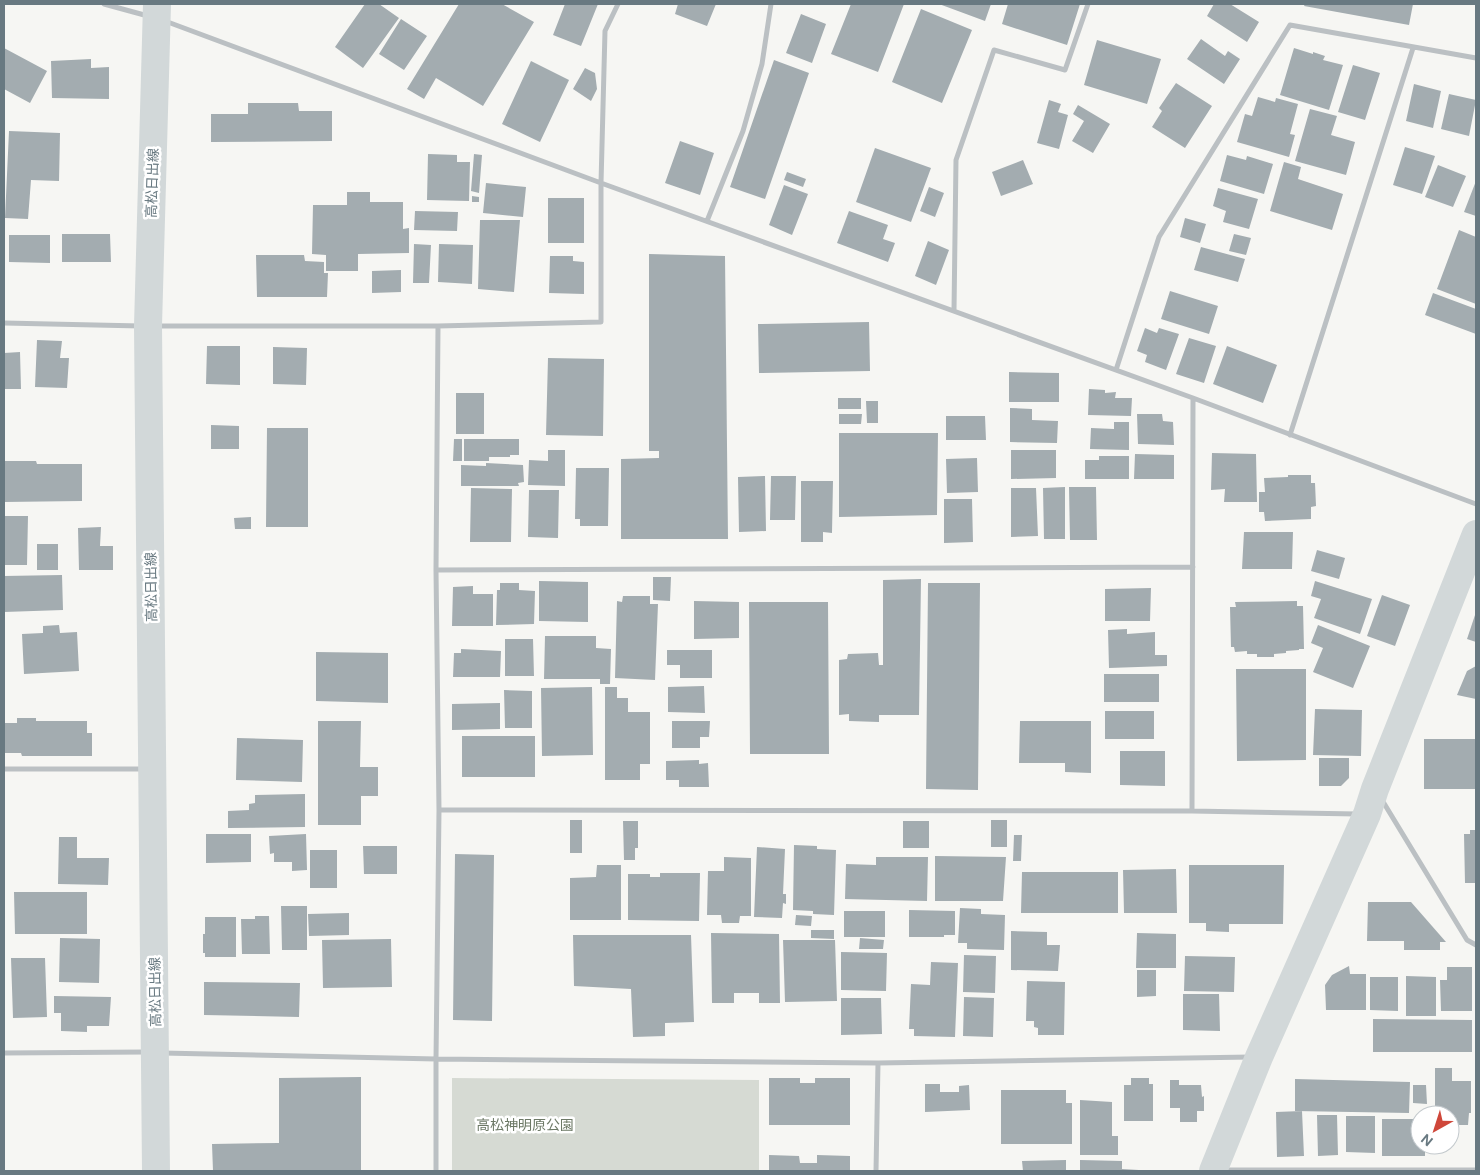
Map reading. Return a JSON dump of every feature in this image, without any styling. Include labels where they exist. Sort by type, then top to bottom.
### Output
[{"type":"main road","name":"高松日出線","points":[[156,1171],[148,326],[157,11]]},
{"type":"main road","points":[[1213,1171],[1259,1056],[1367,814],[1375,789],[1476,534]]},
{"type":"street","points":[[104,4],[157,11],[602,183],[1193,398],[1476,504]]},
{"type":"street","points":[[4,323],[148,326],[438,326],[601,322],[605,31],[618,4]]},
{"type":"street","points":[[707,222],[743,131],[762,64],[771,4]]},
{"type":"street","points":[[954,311],[956,160],[994,50],[1065,70],[1088,4]]},
{"type":"street","points":[[1116,370],[1159,237],[1290,25],[1476,58]]},
{"type":"street","points":[[1290,434],[1412,48]]},
{"type":"street","points":[[436,1171],[439,810],[436,570],[438,326]]},
{"type":"street","points":[[1192,811],[1193,398]]},
{"type":"street","points":[[436,570],[1193,567]]},
{"type":"street","points":[[4,769],[153,769]]},
{"type":"street","points":[[1375,789],[1467,940],[1476,946]]},
{"type":"street","points":[[439,810],[1192,811],[1367,814]]},
{"type":"street","points":[[4,1053],[156,1052],[436,1059],[878,1063],[1259,1056]]},
{"type":"street","points":[[876,1171],[878,1063]]},
{"type":"street","points":[[1213,1171],[1476,1170]]},
{"type":"green space","name":"高松神明原公園","points":[[452,1078],[759,1080],[759,1171],[452,1171]]},
{"type":"building","points":[[365,4],[379,4],[399,18],[363,68],[335,47]]},
{"type":"building","points":[[459,4],[502,4],[534,22],[483,106],[436,78],[424,99],[407,89]]},
{"type":"building","points":[[565,4],[598,4],[581,46],[553,35]]},
{"type":"building","points":[[678,4],[716,4],[707,26],[675,14]]},
{"type":"building","points":[[851,4],[904,4],[878,72],[831,54]]},
{"type":"building","points":[[939,4],[991,4],[985,21]]},
{"type":"building","points":[[1008,4],[1080,4],[1067,45],[1002,24]]},
{"type":"building","points":[[1214,4],[1230,4],[1259,22],[1247,42],[1207,16]]},
{"type":"building","points":[[1305,4],[1413,4],[1409,25],[1304,6]]},
{"type":"building","points":[[921,9],[972,30],[942,103],[892,82]]},
{"type":"building","points":[[801,14],[826,24],[812,63],[786,53]]},
{"type":"building","points":[[401,19],[427,36],[404,70],[379,54]]},
{"type":"building","points":[[1201,39],[1225,56],[1228,51],[1240,59],[1224,84],[1187,59]]},
{"type":"building","points":[[1097,40],[1161,59],[1147,104],[1084,85]]},
{"type":"building","points":[[4,48],[47,71],[30,103],[4,89]]},
{"type":"building","points":[[1294,48],[1325,56],[1323,60],[1343,65],[1329,110],[1280,95]]},
{"type":"building","points":[[91,59],[91,68],[109,67],[109,99],[52,98],[51,61]]},
{"type":"building","points":[[774,60],[809,73],[765,199],[730,187]]},
{"type":"building","points":[[531,61],[569,80],[540,142],[502,124]]},
{"type":"building","points":[[1353,65],[1380,73],[1365,120],[1338,112]]},
{"type":"building","points":[[585,68],[595,73],[597,89],[591,101],[573,89]]},
{"type":"building","points":[[1176,83],[1212,106],[1185,148],[1152,127],[1162,111],[1159,108]]},
{"type":"building","points":[[1414,84],[1441,91],[1433,128],[1406,121]]},
{"type":"building","points":[[1449,94],[1476,100],[1469,136],[1441,129]]},
{"type":"building","points":[[1258,97],[1275,102],[1276,98],[1298,104],[1290,134],[1295,135],[1289,157],[1237,142],[1245,114],[1252,116]]},
{"type":"building","points":[[1049,100],[1061,104],[1058,112],[1068,115],[1059,149],[1037,143]]},
{"type":"building","points":[[248,103],[298,103],[299,111],[332,111],[332,141],[211,142],[211,114],[248,114]]},
{"type":"building","points":[[1078,105],[1110,124],[1093,153],[1072,141],[1084,121],[1073,114]]},
{"type":"building","points":[[1310,109],[1337,116],[1331,135],[1355,142],[1346,175],[1295,161]]},
{"type":"building","points":[[9,131],[60,133],[59,181],[31,180],[28,219],[5,218]]},
{"type":"building","points":[[680,141],[714,153],[700,195],[665,183]]},
{"type":"building","points":[[1405,147],[1435,156],[1422,194],[1393,185]]},
{"type":"building","points":[[875,148],[931,168],[911,222],[856,202]]},
{"type":"building","points":[[428,154],[457,155],[457,162],[470,162],[469,201],[427,200]]},
{"type":"building","points":[[474,154],[482,155],[479,193],[471,191]]},
{"type":"building","points":[[1227,155],[1246,160],[1247,156],[1273,164],[1264,194],[1220,181]]},
{"type":"building","points":[[1023,160],[1033,184],[1001,196],[992,172]]},
{"type":"building","points":[[1284,162],[1301,167],[1298,179],[1343,194],[1332,230],[1270,211]]},
{"type":"building","points":[[1438,165],[1466,176],[1453,207],[1425,197]]},
{"type":"building","points":[[787,172],[806,179],[803,187],[784,180]]},
{"type":"building","points":[[1476,181],[1476,216],[1464,212]]},
{"type":"building","points":[[486,183],[526,187],[523,217],[483,213]]},
{"type":"building","points":[[784,185],[808,194],[792,235],[769,225]]},
{"type":"building","points":[[929,187],[944,193],[935,217],[920,211]]},
{"type":"building","points":[[1218,188],[1258,199],[1249,229],[1223,222],[1226,211],[1213,206]]},
{"type":"building","points":[[347,192],[370,192],[370,202],[403,202],[403,229],[409,228],[409,253],[358,254],[358,271],[326,271],[326,255],[312,254],[313,205],[347,205]]},
{"type":"building","points":[[472,196],[479,197],[479,202],[472,202]]},
{"type":"building","points":[[548,198],[584,198],[584,243],[548,243]]},
{"type":"building","points":[[415,211],[458,212],[457,231],[414,230]]},
{"type":"building","points":[[849,211],[888,225],[883,239],[895,243],[888,262],[837,243]]},
{"type":"building","points":[[1185,218],[1206,224],[1200,243],[1180,237]]},
{"type":"building","points":[[480,220],[520,220],[514,292],[478,289]]},
{"type":"building","points":[[1459,230],[1476,237],[1476,304],[1437,289]]},
{"type":"building","points":[[62,234],[110,234],[111,262],[62,262]]},
{"type":"building","points":[[1234,234],[1251,238],[1246,255],[1229,251]]},
{"type":"building","points":[[9,235],[50,235],[50,263],[9,262]]},
{"type":"building","points":[[928,241],[949,250],[936,285],[915,276]]},
{"type":"building","points":[[414,244],[431,245],[429,283],[413,283]]},
{"type":"building","points":[[439,244],[473,245],[472,284],[438,282]]},
{"type":"building","points":[[1201,247],[1245,259],[1238,282],[1194,270]]},
{"type":"building","points":[[649,254],[725,256],[728,539],[621,539],[621,459],[659,458],[659,451],[649,451]]},
{"type":"building","points":[[256,255],[304,255],[305,261],[324,262],[324,273],[328,273],[327,297],[257,297]]},
{"type":"building","points":[[550,256],[573,256],[573,261],[584,262],[584,294],[549,293]]},
{"type":"building","points":[[401,270],[401,292],[372,293],[372,271]]},
{"type":"building","points":[[1170,291],[1218,306],[1209,334],[1161,319]]},
{"type":"building","points":[[1433,293],[1476,309],[1476,334],[1425,315]]},
{"type":"building","points":[[869,322],[870,371],[759,373],[758,324]]},
{"type":"building","points":[[1145,328],[1157,333],[1159,328],[1179,334],[1166,370],[1145,362],[1147,355],[1137,351]]},
{"type":"building","points":[[1189,338],[1216,346],[1204,383],[1176,374]]},
{"type":"building","points":[[37,340],[62,341],[60,358],[69,358],[67,388],[35,387]]},
{"type":"building","points":[[207,346],[240,346],[240,385],[206,384]]},
{"type":"building","points":[[1227,346],[1277,365],[1263,403],[1213,384]]},
{"type":"building","points":[[273,347],[307,348],[306,385],[273,384]]},
{"type":"building","points":[[20,352],[21,389],[4,389],[4,353]]},
{"type":"building","points":[[548,358],[604,359],[603,436],[546,435]]},
{"type":"building","points":[[1009,372],[1059,373],[1059,402],[1009,402]]},
{"type":"building","points":[[1089,389],[1105,390],[1105,393],[1116,392],[1115,398],[1132,398],[1131,416],[1088,415]]},
{"type":"building","points":[[456,393],[484,393],[484,434],[456,434]]},
{"type":"building","points":[[838,398],[861,398],[861,409],[838,409]]},
{"type":"building","points":[[866,401],[878,401],[878,423],[867,423]]},
{"type":"building","points":[[1010,408],[1032,409],[1032,420],[1058,421],[1057,443],[1010,442]]},
{"type":"building","points":[[839,414],[862,414],[861,424],[839,424]]},
{"type":"building","points":[[1137,414],[1162,414],[1163,421],[1173,422],[1174,445],[1138,444]]},
{"type":"building","points":[[946,416],[985,416],[986,440],[946,440]]},
{"type":"building","points":[[1114,422],[1129,422],[1129,450],[1090,449],[1091,428],[1114,429]]},
{"type":"building","points":[[211,425],[239,426],[239,449],[211,449]]},
{"type":"building","points":[[267,428],[308,428],[308,527],[266,527]]},
{"type":"building","points":[[839,433],[938,433],[937,515],[839,517]]},
{"type":"building","points":[[454,439],[462,439],[462,461],[453,461]]},
{"type":"building","points":[[464,439],[519,439],[519,455],[489,457],[489,461],[464,461]]},
{"type":"building","points":[[548,450],[565,450],[565,486],[528,485],[529,460],[548,461]]},
{"type":"building","points":[[1011,450],[1056,450],[1056,478],[1011,479]]},
{"type":"building","points":[[1212,453],[1256,454],[1257,502],[1224,502],[1225,489],[1211,490]]},
{"type":"building","points":[[1135,454],[1174,455],[1174,479],[1134,479]]},
{"type":"building","points":[[1099,456],[1129,456],[1129,479],[1085,479],[1085,460],[1099,460]]},
{"type":"building","points":[[977,458],[978,492],[947,493],[946,459]]},
{"type":"building","points":[[4,461],[36,461],[37,464],[82,464],[82,501],[4,502]]},
{"type":"building","points":[[486,463],[523,465],[524,482],[518,483],[519,486],[461,486],[461,465],[486,466]]},
{"type":"building","points":[[576,468],[609,468],[608,526],[580,526],[580,519],[575,519]]},
{"type":"building","points":[[1288,475],[1311,475],[1311,483],[1315,483],[1316,506],[1311,507],[1311,519],[1265,521],[1264,512],[1259,512],[1259,492],[1265,492],[1264,478],[1288,477]]},
{"type":"building","points":[[765,476],[766,531],[739,532],[738,477]]},
{"type":"building","points":[[771,476],[796,476],[795,520],[770,520]]},
{"type":"building","points":[[801,481],[833,481],[832,533],[823,532],[823,542],[801,542]]},
{"type":"building","points":[[1065,487],[1065,539],[1044,539],[1043,488]]},
{"type":"building","points":[[1069,487],[1096,487],[1097,540],[1070,540]]},
{"type":"building","points":[[471,488],[512,489],[511,542],[470,542]]},
{"type":"building","points":[[1011,488],[1036,488],[1038,536],[1011,537]]},
{"type":"building","points":[[529,490],[559,490],[558,538],[528,537]]},
{"type":"building","points":[[944,499],[972,499],[973,542],[944,543]]},
{"type":"building","points":[[4,516],[28,516],[27,565],[4,565]]},
{"type":"building","points":[[251,517],[251,529],[235,529],[234,518]]},
{"type":"building","points":[[101,527],[100,546],[113,546],[113,570],[79,570],[78,528]]},
{"type":"building","points":[[1244,532],[1293,532],[1292,569],[1242,569]]},
{"type":"building","points":[[37,544],[58,544],[58,570],[37,570]]},
{"type":"building","points":[[1317,550],[1345,558],[1339,579],[1311,571]]},
{"type":"building","points":[[62,575],[63,610],[4,612],[4,576]]},
{"type":"building","points":[[653,577],[671,577],[670,601],[653,600]]},
{"type":"building","points":[[921,579],[919,715],[879,715],[879,722],[849,721],[849,714],[839,715],[839,660],[847,659],[848,654],[878,653],[879,665],[883,665],[883,580]]},
{"type":"building","points":[[539,581],[588,582],[588,622],[539,621]]},
{"type":"building","points":[[1315,581],[1372,599],[1360,634],[1314,618],[1321,599],[1311,596]]},
{"type":"building","points":[[500,583],[519,583],[519,590],[535,591],[534,624],[496,625],[497,590],[500,590]]},
{"type":"building","points":[[928,583],[980,583],[978,790],[926,789]]},
{"type":"building","points":[[473,586],[473,594],[493,594],[493,626],[452,626],[453,587]]},
{"type":"building","points":[[1151,588],[1150,621],[1105,621],[1105,589]]},
{"type":"building","points":[[1382,595],[1410,605],[1395,646],[1367,636]]},
{"type":"building","points":[[623,596],[650,596],[650,604],[658,604],[655,680],[615,678],[617,601],[622,602]]},
{"type":"building","points":[[694,601],[739,602],[739,638],[694,639]]},
{"type":"building","points":[[1297,601],[1297,606],[1303,606],[1304,649],[1274,654],[1274,657],[1257,657],[1257,654],[1247,654],[1247,651],[1235,652],[1234,647],[1231,647],[1230,607],[1236,607],[1235,602]]},
{"type":"building","points":[[749,602],[828,602],[829,754],[750,754]]},
{"type":"building","points":[[1476,612],[1476,642],[1467,639]]},
{"type":"building","points":[[59,625],[60,633],[77,632],[79,671],[24,674],[22,634],[43,633],[43,626]]},
{"type":"building","points":[[1318,625],[1370,646],[1353,688],[1313,672],[1323,648],[1311,643]]},
{"type":"building","points":[[1127,629],[1127,634],[1155,632],[1155,655],[1167,655],[1167,666],[1109,668],[1108,630]]},
{"type":"building","points":[[545,636],[596,636],[596,648],[611,649],[610,684],[600,684],[600,679],[544,679]]},
{"type":"building","points":[[505,639],[533,639],[534,676],[505,676]]},
{"type":"building","points":[[461,649],[501,651],[500,677],[453,677],[454,653],[461,653]]},
{"type":"building","points":[[667,650],[712,650],[712,678],[680,678],[680,665],[667,665]]},
{"type":"building","points":[[316,652],[388,653],[388,703],[316,701]]},
{"type":"building","points":[[1476,666],[1476,699],[1457,695],[1467,671]]},
{"type":"building","points":[[1236,669],[1306,669],[1306,760],[1237,761]]},
{"type":"building","points":[[1104,674],[1159,674],[1159,702],[1104,702]]},
{"type":"building","points":[[704,686],[705,713],[668,712],[668,687]]},
{"type":"building","points":[[592,687],[593,755],[542,756],[541,688]]},
{"type":"building","points":[[605,687],[617,687],[617,698],[628,698],[628,712],[650,712],[650,764],[640,764],[640,780],[605,780]]},
{"type":"building","points":[[504,690],[532,691],[532,728],[505,728]]},
{"type":"building","points":[[500,703],[500,729],[452,730],[452,704]]},
{"type":"building","points":[[1315,709],[1362,710],[1361,756],[1313,755]]},
{"type":"building","points":[[1105,711],[1154,711],[1154,739],[1105,739]]},
{"type":"building","points":[[17,718],[36,718],[36,721],[87,721],[87,733],[92,733],[92,756],[22,756],[21,753],[4,753],[4,723],[17,723]]},
{"type":"building","points":[[318,721],[361,721],[360,767],[378,767],[378,796],[361,796],[361,825],[318,825]]},
{"type":"building","points":[[672,721],[710,721],[709,737],[700,737],[700,748],[672,748]]},
{"type":"building","points":[[1020,721],[1091,721],[1091,773],[1065,772],[1065,763],[1019,763]]},
{"type":"building","points":[[462,736],[535,736],[535,777],[462,777]]},
{"type":"building","points":[[237,738],[303,740],[302,782],[236,780]]},
{"type":"building","points":[[1424,739],[1475,739],[1475,789],[1424,789]]},
{"type":"building","points":[[1120,751],[1165,751],[1165,786],[1120,785]]},
{"type":"building","points":[[1319,758],[1349,758],[1349,778],[1341,786],[1319,786]]},
{"type":"building","points":[[699,760],[699,764],[708,763],[709,787],[679,787],[679,780],[666,780],[666,761]]},
{"type":"building","points":[[305,794],[305,827],[228,828],[228,811],[249,810],[249,804],[255,803],[255,795]]},
{"type":"building","points":[[570,820],[582,820],[582,853],[570,853]]},
{"type":"building","points":[[991,820],[1007,820],[1007,847],[991,847]]},
{"type":"building","points":[[623,821],[638,821],[638,848],[635,848],[635,860],[624,860]]},
{"type":"building","points":[[903,821],[929,821],[929,848],[903,848]]},
{"type":"building","points":[[1470,830],[1476,830],[1476,883],[1465,883],[1464,834],[1470,834]]},
{"type":"building","points":[[206,834],[251,834],[251,862],[206,863]]},
{"type":"building","points":[[306,834],[307,870],[292,871],[292,862],[274,862],[274,853],[270,854],[269,836]]},
{"type":"building","points":[[1014,835],[1022,835],[1021,861],[1013,861]]},
{"type":"building","points":[[59,837],[77,837],[77,858],[109,858],[108,885],[58,884]]},
{"type":"building","points":[[794,845],[817,846],[817,849],[836,850],[834,915],[813,914],[813,911],[793,910]]},
{"type":"building","points":[[363,846],[397,846],[397,874],[364,874]]},
{"type":"building","points":[[757,847],[785,849],[783,894],[786,894],[786,904],[783,903],[782,918],[754,917]]},
{"type":"building","points":[[310,850],[337,850],[337,888],[310,888]]},
{"type":"building","points":[[455,854],[494,855],[492,1021],[453,1020]]},
{"type":"building","points":[[935,856],[1006,857],[1003,901],[935,901]]},
{"type":"building","points":[[724,857],[751,858],[751,916],[740,916],[739,923],[722,923],[721,915],[707,915],[708,871],[724,871]]},
{"type":"building","points":[[876,857],[928,857],[927,901],[845,899],[846,864],[876,865]]},
{"type":"building","points":[[597,865],[621,865],[621,920],[570,920],[570,878],[596,877]]},
{"type":"building","points":[[1189,865],[1284,865],[1283,924],[1229,924],[1229,932],[1206,931],[1206,923],[1189,923]]},
{"type":"building","points":[[1176,869],[1177,913],[1124,913],[1123,870]]},
{"type":"building","points":[[1022,872],[1118,872],[1118,913],[1021,913]]},
{"type":"building","points":[[660,873],[700,873],[699,921],[628,920],[628,874],[650,874],[650,877],[660,877]]},
{"type":"building","points":[[14,892],[87,892],[87,934],[15,934]]},
{"type":"building","points":[[1368,902],[1411,902],[1446,942],[1440,942],[1440,950],[1404,950],[1404,941],[1367,941]]},
{"type":"building","points":[[281,906],[307,906],[307,950],[282,950]]},
{"type":"building","points":[[960,908],[981,909],[981,914],[1005,915],[1004,950],[967,949],[967,943],[958,943]]},
{"type":"building","points":[[909,910],[955,911],[955,935],[944,935],[944,937],[909,937]]},
{"type":"building","points":[[844,911],[885,911],[885,937],[844,937]]},
{"type":"building","points":[[349,913],[349,935],[309,936],[308,914]]},
{"type":"building","points":[[796,915],[812,916],[811,926],[795,925]]},
{"type":"building","points":[[255,916],[269,916],[270,954],[242,954],[241,919],[255,919]]},
{"type":"building","points":[[205,917],[236,917],[236,957],[205,957],[205,953],[203,953],[203,934],[205,934]]},
{"type":"building","points":[[811,930],[834,930],[834,939],[811,938]]},
{"type":"building","points":[[1011,931],[1047,932],[1047,945],[1060,945],[1058,971],[1011,970]]},
{"type":"building","points":[[711,933],[779,934],[780,1003],[759,1003],[759,993],[734,993],[734,1003],[712,1003]]},
{"type":"building","points":[[1137,933],[1176,934],[1176,968],[1136,968]]},
{"type":"building","points":[[573,935],[691,935],[694,1022],[665,1023],[665,1036],[633,1037],[631,989],[574,986]]},
{"type":"building","points":[[60,938],[100,939],[99,983],[59,982]]},
{"type":"building","points":[[860,938],[884,940],[883,949],[859,949]]},
{"type":"building","points":[[391,939],[392,987],[323,988],[322,940]]},
{"type":"building","points":[[783,940],[835,940],[837,1001],[785,1002]]},
{"type":"building","points":[[841,952],[887,953],[886,991],[841,990]]},
{"type":"building","points":[[964,955],[996,956],[995,993],[963,992]]},
{"type":"building","points":[[1185,956],[1235,957],[1234,992],[1184,991]]},
{"type":"building","points":[[11,958],[45,958],[47,1017],[13,1018]]},
{"type":"building","points":[[931,962],[958,963],[955,1037],[914,1036],[914,1029],[909,1029],[911,984],[930,985]]},
{"type":"building","points":[[1349,966],[1350,974],[1366,974],[1366,1010],[1326,1010],[1325,985],[1332,975]]},
{"type":"building","points":[[1447,967],[1472,967],[1472,1011],[1441,1011],[1440,980],[1447,980]]},
{"type":"building","points":[[1137,970],[1156,970],[1156,996],[1137,997]]},
{"type":"building","points":[[1406,976],[1436,977],[1436,1016],[1406,1016]]},
{"type":"building","points":[[1370,977],[1398,977],[1398,1011],[1370,1010]]},
{"type":"building","points":[[1027,981],[1065,982],[1064,1035],[1038,1035],[1038,1028],[1034,1027],[1034,1021],[1026,1021]]},
{"type":"building","points":[[204,982],[300,983],[299,1017],[204,1015]]},
{"type":"building","points":[[1183,994],[1219,994],[1220,1031],[1183,1030]]},
{"type":"building","points":[[54,996],[111,997],[109,1026],[87,1026],[87,1032],[61,1031],[61,1013],[54,1013]]},
{"type":"building","points":[[964,997],[994,998],[993,1037],[963,1036]]},
{"type":"building","points":[[841,998],[881,998],[882,1034],[841,1035]]},
{"type":"building","points":[[1373,1019],[1472,1020],[1472,1052],[1373,1052]]},
{"type":"building","points":[[1435,1068],[1452,1068],[1452,1081],[1471,1081],[1471,1113],[1469,1113],[1468,1125],[1460,1125],[1460,1105],[1435,1105]]},
{"type":"building","points":[[361,1077],[361,1171],[213,1171],[212,1144],[279,1143],[279,1078]]},
{"type":"building","points":[[769,1078],[800,1078],[800,1083],[815,1083],[815,1078],[850,1078],[850,1125],[769,1125]]},
{"type":"building","points":[[1131,1078],[1149,1078],[1149,1084],[1153,1084],[1153,1121],[1124,1121],[1124,1085],[1131,1085]]},
{"type":"building","points":[[1295,1079],[1410,1082],[1409,1113],[1295,1111]]},
{"type":"building","points":[[1170,1080],[1179,1080],[1179,1085],[1201,1085],[1202,1097],[1204,1096],[1204,1111],[1197,1111],[1197,1122],[1180,1122],[1180,1108],[1170,1108]]},
{"type":"building","points":[[925,1084],[940,1084],[940,1092],[959,1092],[959,1086],[969,1085],[970,1110],[925,1112]]},
{"type":"building","points":[[1413,1085],[1426,1085],[1427,1104],[1413,1103]]},
{"type":"building","points":[[1001,1090],[1066,1090],[1066,1103],[1072,1103],[1072,1144],[1001,1144]]},
{"type":"building","points":[[1080,1100],[1112,1102],[1112,1136],[1118,1136],[1118,1155],[1080,1155]]},
{"type":"building","points":[[1302,1111],[1304,1156],[1277,1157],[1276,1112]]},
{"type":"building","points":[[1317,1115],[1337,1115],[1338,1155],[1318,1156]]},
{"type":"building","points":[[1346,1116],[1375,1116],[1375,1153],[1346,1152]]},
{"type":"building","points":[[1382,1119],[1410,1119],[1410,1155],[1425,1156],[1382,1156]]},
{"type":"building","points":[[769,1155],[799,1156],[800,1163],[817,1163],[817,1155],[850,1156],[850,1171],[769,1171]]},
{"type":"building","points":[[1066,1160],[1066,1171],[1023,1171],[1022,1161]]},
{"type":"building","points":[[1080,1160],[1122,1161],[1122,1169],[1139,1171],[1080,1171]]}]
